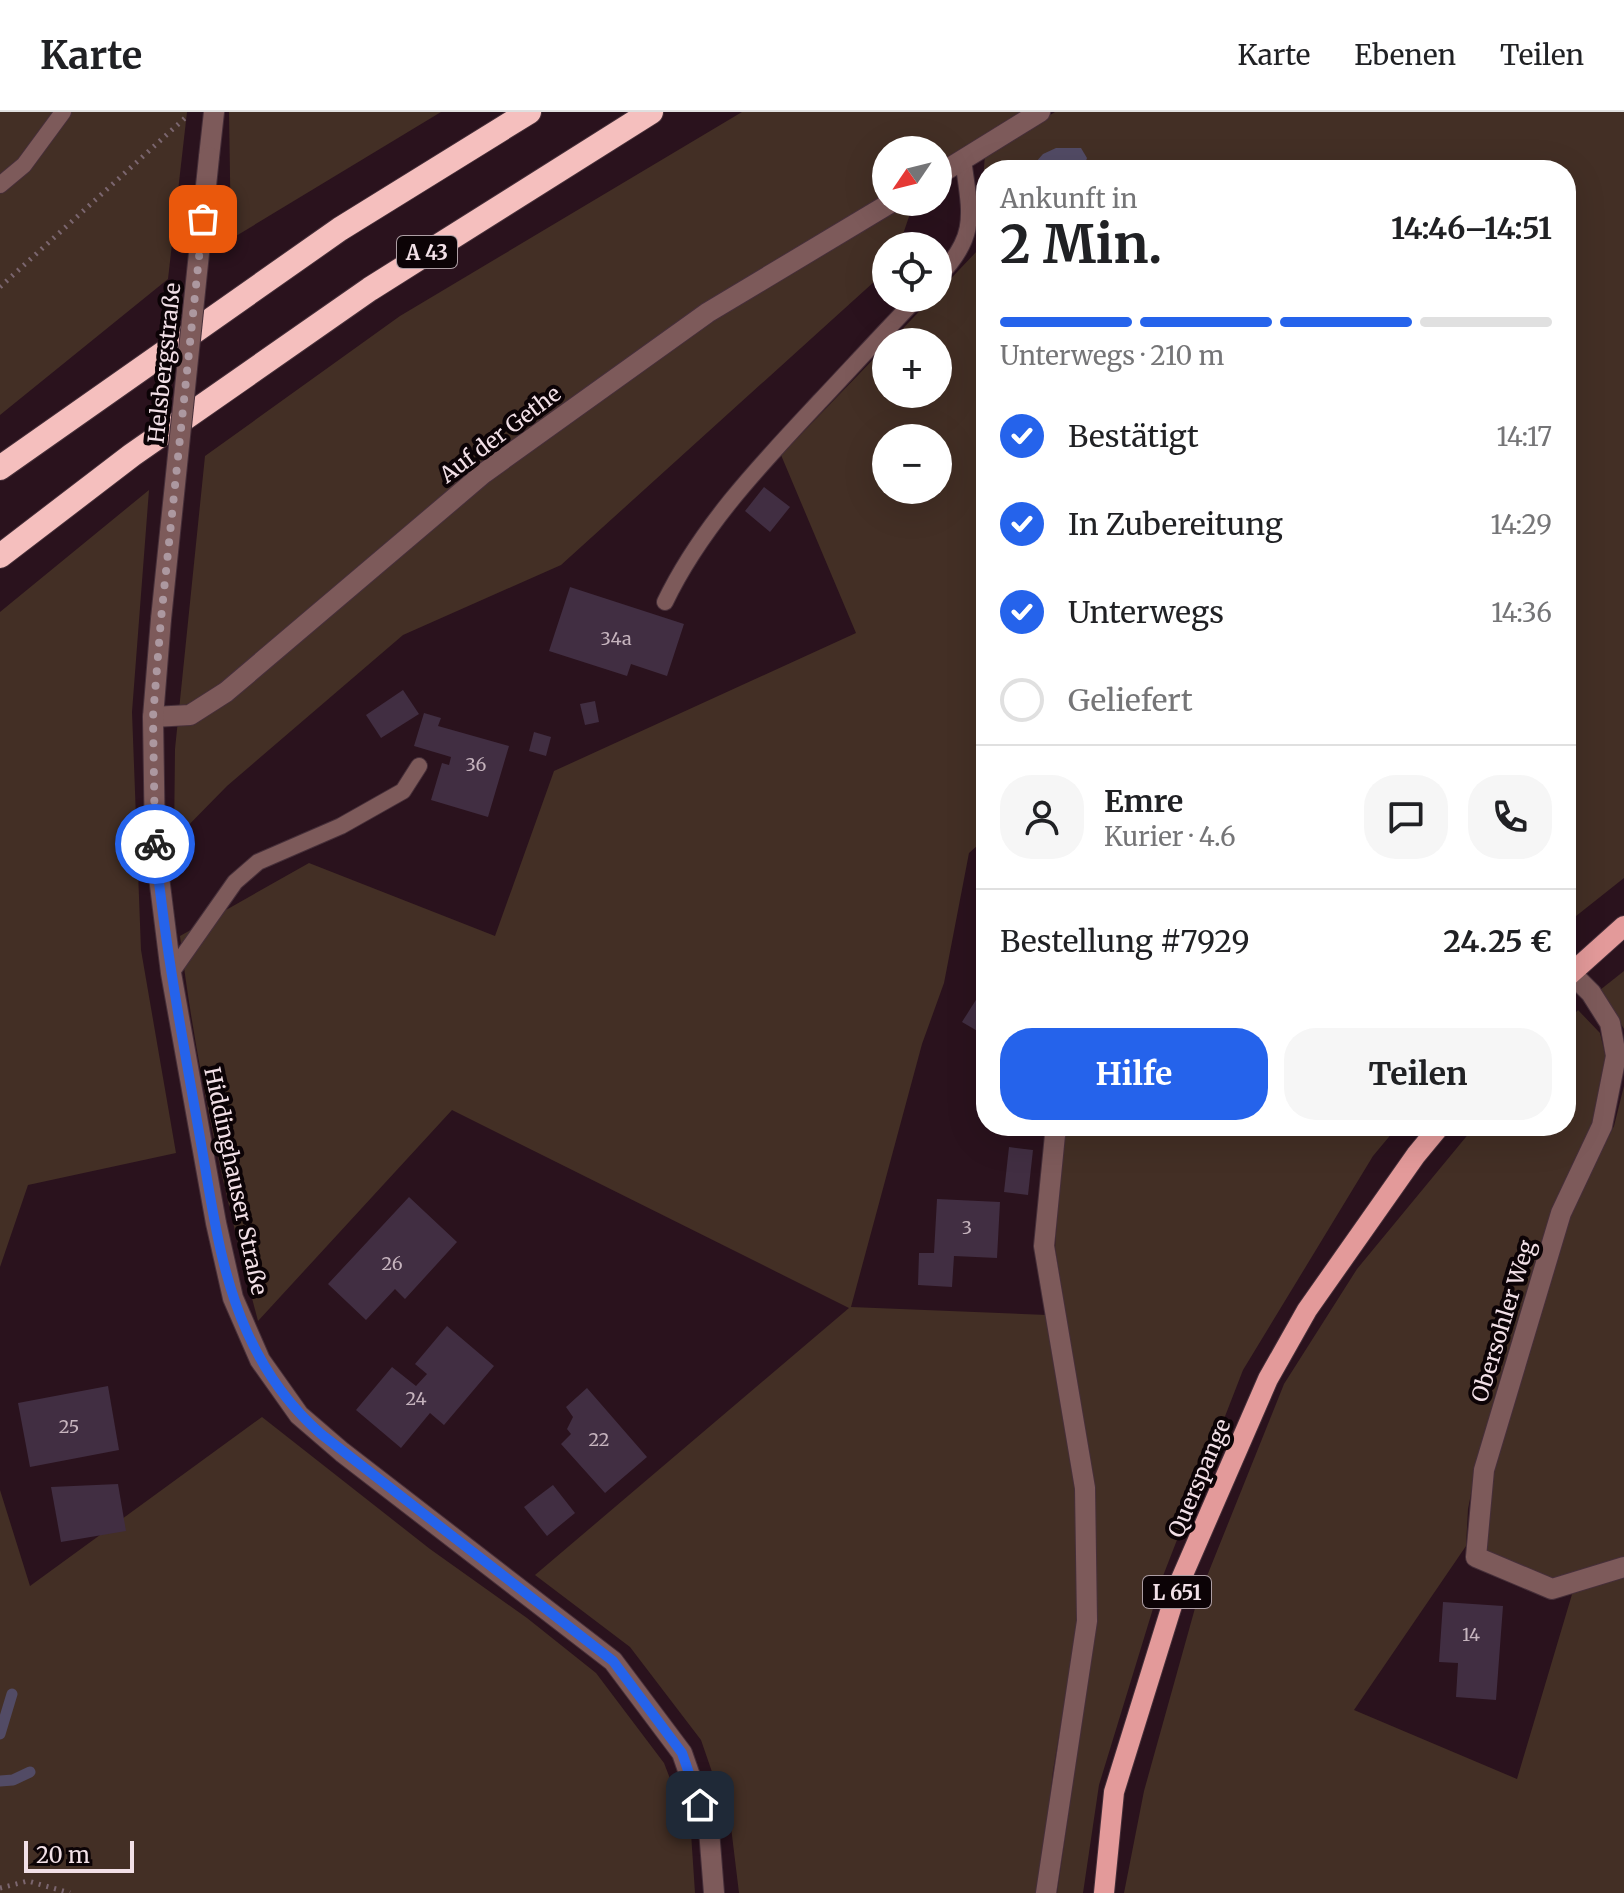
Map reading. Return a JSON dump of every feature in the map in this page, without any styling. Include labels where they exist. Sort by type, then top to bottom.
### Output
[{"type":"highway","points":[[0,468],[340,229],[529,112]]},
{"type":"highway","name":"A 43","points":[[0,556],[132,455],[370,289],[651,112]]},
{"type":"main road","points":[[1576,966],[1624,926]]},
{"type":"main road","name":"Querspange","points":[[1104,1893],[1114,1792],[1178,1586],[1268,1379],[1307,1310],[1432,1136]]},
{"type":"street","name":"Helsbergstraße","points":[[161,619],[214,112]]},
{"type":"street","points":[[952,166],[1040,112]]},
{"type":"street","name":"Auf der Gethe","points":[[153,717],[190,715],[226,692],[484,473],[707,313],[872,214]]},
{"type":"street","name":"Hiddinghauser Straße","points":[[161,619],[153,717],[155,845],[171,973],[203,1156],[233,1298],[260,1360],[299,1415],[613,1661],[682,1753],[709,1830],[714,1893]]},
{"type":"street","name":"Obersohler Weg","points":[[1576,980],[1591,993],[1610,1023],[1616,1056],[1602,1126],[1561,1213],[1484,1470],[1476,1557],[1552,1589],[1624,1567]]},
{"type":"street","points":[[1046,1893],[1087,1621],[1085,1488],[1044,1246],[1055,1136]]},
{"type":"lane","points":[[0,185],[24,165],[63,112]]},
{"type":"lane","points":[[952,263],[969,232],[963,159]]},
{"type":"lane","points":[[665,602],[680,572],[723,512],[796,426],[904,312]]},
{"type":"lane","points":[[171,973],[235,882],[258,862],[341,826],[403,791],[419,766]]},
{"type":"path","points":[[0,287],[194,112]]},
{"type":"path","points":[[0,1888],[28,1881],[70,1893]]},
{"type":"shaded area","points":[[0,112],[187,112],[168,279],[0,415]]},
{"type":"shaded area","points":[[229,112],[441,112],[231,239]]},
{"type":"shaded area","points":[[742,112],[1022,112],[952,154],[952,136],[872,136],[872,216],[909,216],[904,232],[872,232],[872,284],[561,565],[403,635],[227,786],[174,840],[175,749],[205,456],[400,316]]},
{"type":"shaded area","points":[[1055,112],[1624,112],[1624,878],[1576,916],[1576,160],[985,160],[985,154]]},
{"type":"shaded area","points":[[1056,148],[1081,148],[1087,158],[1038,160]]},
{"type":"shaded area","points":[[976,252],[976,847],[969,853],[944,983],[922,1044],[851,1307],[1047,1315],[1079,1489],[1078,1622],[1053,1771],[1039,1893],[739,1893],[731,1827],[701,1740],[630,1647],[535,1575],[849,1308],[452,1110],[258,1321],[212,1130],[180,936],[309,863],[495,936],[554,771],[856,633],[781,455],[872,361],[872,408],[952,408],[952,328],[903,328],[919,312],[952,312],[952,277]]},
{"type":"shaded area","points":[[149,490],[132,712],[141,950],[176,1153],[28,1185],[0,1267],[0,612]]},
{"type":"shaded area","points":[[1624,971],[1624,1029],[1600,990]]},
{"type":"shaded area","points":[[1578,1010],[1600,1033],[1606,1058],[1593,1125],[1553,1210],[1497,1389],[1477,1463],[1468,1509],[1466,1546],[1354,1710],[1517,1779],[1573,1591],[1480,1551],[1493,1470],[1570,1214],[1614,1126],[1624,1086],[1624,1893],[1124,1893],[1144,1791],[1197,1601],[1284,1384],[1357,1269],[1467,1136],[1576,1136]]},
{"type":"shaded area","points":[[1065,1136],[1390,1136],[1373,1156],[1243,1370],[1163,1576],[1099,1785],[1083,1893],[1057,1893],[1097,1617],[1094,1487],[1055,1247]]},
{"type":"shaded area","points":[[262,1417],[430,1549],[527,1618],[596,1673],[664,1763],[691,1833],[695,1893],[0,1893],[0,1490],[30,1586]]},
{"type":"building","points":[[764,487],[790,507],[770,532],[745,511]]},
{"type":"building","points":[[570,587],[684,624],[667,676],[631,664],[627,676],[549,651]]},
{"type":"building","points":[[403,690],[419,714],[381,738],[366,715]]},
{"type":"building","points":[[595,701],[599,722],[585,725],[580,704]]},
{"type":"building","points":[[424,713],[441,718],[438,726],[509,746],[488,817],[431,800],[442,763],[449,765],[451,757],[414,746]]},
{"type":"building","points":[[534,732],[551,737],[546,756],[529,751]]},
{"type":"building","points":[[976,1000],[976,1030],[962,1022]]},
{"type":"building","points":[[1009,1147],[1033,1150],[1028,1195],[1004,1192]]},
{"type":"building","points":[[409,1197],[457,1242],[405,1299],[395,1289],[366,1320],[328,1284]]},
{"type":"building","points":[[937,1199],[1000,1202],[997,1258],[954,1256],[952,1287],[918,1285],[919,1253],[934,1253]]},
{"type":"building","points":[[447,1326],[494,1366],[444,1425],[430,1413],[401,1448],[356,1410],[392,1367],[416,1386],[427,1374],[415,1364]]},
{"type":"building","points":[[108,1386],[119,1450],[30,1467],[18,1403]]},
{"type":"building","points":[[587,1388],[647,1457],[605,1493],[561,1444],[571,1434],[567,1429],[573,1417],[566,1407]]},
{"type":"building","points":[[118,1484],[126,1531],[61,1542],[51,1487]]},
{"type":"building","points":[[553,1485],[575,1513],[547,1536],[524,1507]]},
{"type":"building","points":[[1443,1602],[1503,1606],[1496,1700],[1456,1697],[1458,1663],[1439,1662]]},
{"type":"waterway","points":[[0,1734],[12,1694]]},
{"type":"waterway","points":[[0,1781],[13,1780],[30,1772]]},
{"type":"way so far","points":[[155,844],[153,717],[203,219]]},
{"type":"route","points":[[155,844],[171,973],[216,1223],[233,1298],[260,1360],[299,1415],[342,1452],[613,1661],[682,1753],[700,1805]]}]
